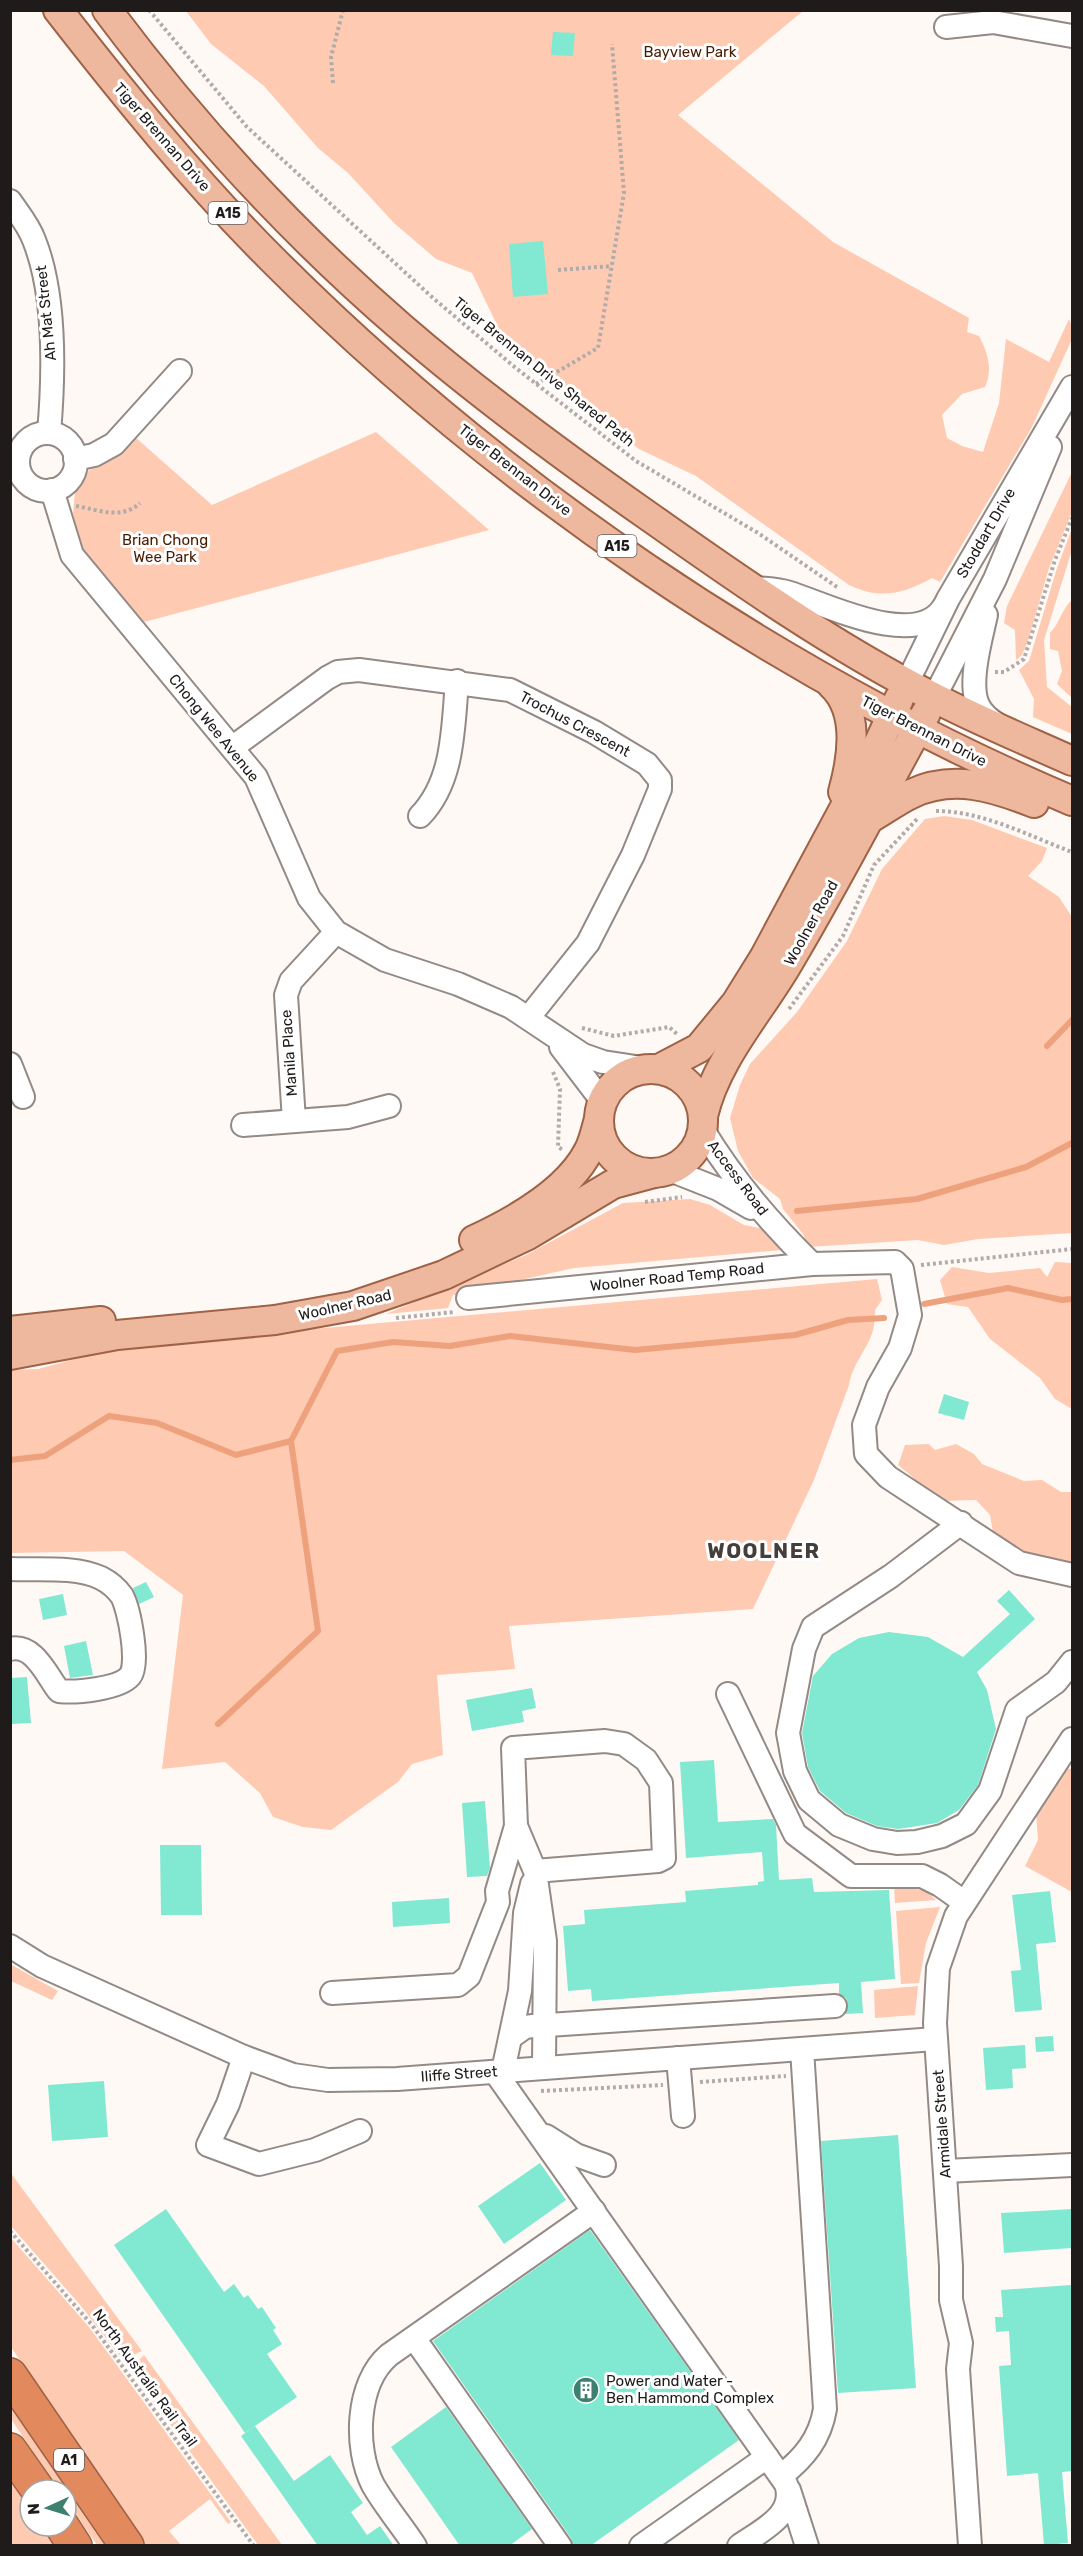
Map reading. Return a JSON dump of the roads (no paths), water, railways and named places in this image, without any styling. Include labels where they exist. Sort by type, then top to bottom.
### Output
[{"type":"highway","name":"A1","points":[[10,2375],[127,2546]]},
{"type":"highway","points":[[10,2450],[30,2478]]},
{"type":"main road","name":"Tiger Brennan Drive","points":[[58,10],[109,76],[214,197],[271,258],[411,388],[543,494],[707,609],[827,680],[917,729],[1072,801]]},
{"type":"main road","name":"A15","points":[[107,10],[224,153],[316,246],[402,327],[576,466],[748,587],[907,683],[934,698],[1072,761]]},
{"type":"main road","points":[[827,680],[845,699],[850,717],[849,762],[837,822]]},
{"type":"main road","name":"Woolner Road","points":[[654,1069],[695,1051],[723,1021],[764,958],[837,822],[907,683]]},
{"type":"main road","name":"Woolner Road","points":[[703,1123],[711,1090],[724,1064],[788,964],[934,698]]},
{"type":"main road","points":[[866,822],[911,794],[945,784],[986,787],[1057,812],[1072,814]]},
{"type":"main road","points":[[654,1069],[677,1075],[690,1086],[699,1099],[703,1123],[693,1152],[683,1163],[662,1172],[631,1169],[616,1160],[604,1142],[601,1111],[617,1081],[636,1071],[654,1069]]},
{"type":"main road","name":"Woolner Road","points":[[10,1331],[273,1304],[349,1288],[435,1258],[502,1226],[546,1197],[580,1163],[590,1149],[601,1111]]},
{"type":"main road","name":"Woolner Road","points":[[10,1355],[117,1335],[275,1320],[352,1306],[444,1275],[528,1235],[613,1184],[662,1172]]},
{"type":"street","points":[[946,27],[993,22],[1072,36]]},
{"type":"street","name":"Ah Mat Street","points":[[10,201],[34,238],[44,276],[51,362],[49,433]]},
{"type":"street","points":[[75,459],[94,455],[114,444],[180,371]]},
{"type":"street","name":"Stoddart Drive","points":[[907,683],[948,599],[1072,387]]},
{"type":"street","name":"Stoddart Drive","points":[[934,698],[995,579],[1072,393]]},
{"type":"street","points":[[49,433],[64,438],[73,451],[75,459],[70,479],[55,499],[44,490],[29,484],[14,462],[25,443],[36,435],[49,433]]},
{"type":"street","name":"Chong Wee Avenue","points":[[55,499],[68,548],[77,562],[258,781],[309,898],[336,932],[385,960],[487,995],[537,1024],[572,1050],[592,1059],[654,1069]]},
{"type":"street","points":[[995,579],[980,639],[976,697],[978,706],[989,719],[1010,733]]},
{"type":"street","points":[[748,587],[787,592],[856,617],[902,624],[917,624],[932,619],[948,599]]},
{"type":"street","name":"Trochus Crescent","points":[[232,747],[338,672],[359,670],[501,688],[527,697],[638,758],[655,772],[660,780],[656,802],[593,934],[537,1024]]},
{"type":"street","points":[[420,816],[432,804],[444,780],[457,681]]},
{"type":"street","name":"Manila Place","points":[[294,1121],[286,995],[297,974],[336,932]]},
{"type":"street","name":"Chong Wee Avenue","points":[[537,1024],[567,1053],[601,1111]]},
{"type":"street","points":[[10,1064],[23,1097]]},
{"type":"street","points":[[243,1125],[348,1117],[389,1106]]},
{"type":"street","name":"Access Road","points":[[703,1123],[734,1178],[774,1225],[812,1264]]},
{"type":"street","name":"Access Road","points":[[662,1172],[706,1185],[743,1202],[774,1225]]},
{"type":"street","name":"Woolner Road Temp Road","points":[[468,1298],[812,1264],[895,1265],[910,1315],[900,1348],[878,1387],[864,1425],[866,1454],[888,1477],[961,1523]]},
{"type":"street","points":[[1072,1575],[1019,1563],[961,1523],[891,1575],[813,1627],[804,1649],[788,1733],[795,1771],[809,1800],[838,1825],[873,1839],[889,1842],[917,1842],[942,1836],[966,1824],[990,1791],[1017,1710],[1056,1682],[1072,1662]]},
{"type":"street","points":[[10,1569],[92,1575],[104,1579],[116,1588],[123,1598],[134,1652],[134,1667],[130,1676],[122,1682],[73,1693],[59,1691],[39,1661],[27,1651],[17,1647],[10,1649]]},
{"type":"street","points":[[728,1694],[795,1834],[851,1876],[922,1876],[940,1885],[964,1902]]},
{"type":"street","name":"Armidale Street","points":[[970,2546],[958,2369],[961,2338],[950,2295],[951,2265],[935,2039],[938,1968],[949,1931],[964,1902],[1072,1739]]},
{"type":"street","points":[[332,1993],[458,1985],[469,1976],[498,1902],[499,1881],[516,1826],[513,1748],[605,1741],[624,1744],[646,1760],[661,1783],[664,1858],[658,1861],[535,1871]]},
{"type":"street","points":[[516,1826],[535,1871],[533,1899],[522,1946],[520,1991],[503,2078],[533,2126],[784,2480],[807,2546]]},
{"type":"street","points":[[498,1902],[533,1899]]},
{"type":"street","points":[[533,1899],[544,1941],[544,2068]]},
{"type":"street","name":"Iliffe Street","points":[[10,1946],[42,1966],[244,2058],[294,2075],[328,2080],[503,2078],[544,2068],[935,2039]]},
{"type":"street","points":[[511,2037],[525,2027],[835,2006]]},
{"type":"street","points":[[784,2480],[810,2449],[818,2434],[825,2409],[802,2049]]},
{"type":"street","points":[[244,2058],[228,2104],[208,2145],[259,2164],[315,2150],[360,2131]]},
{"type":"street","points":[[678,2058],[682,2116]]},
{"type":"street","points":[[533,2126],[564,2149],[604,2165]]},
{"type":"street","points":[[945,2171],[1072,2165]]},
{"type":"street","points":[[416,2546],[373,2484],[366,2460],[362,2420],[366,2393],[375,2371],[382,2362],[414,2338],[594,2211]]},
{"type":"street","points":[[414,2338],[560,2546]]},
{"type":"street","points":[[641,2546],[767,2457]]},
{"type":"street","points":[[739,2546],[782,2513],[788,2498],[784,2480]]},
{"type":"waterway","points":[[1047,1046],[1072,1020]]},
{"type":"waterway","points":[[797,1211],[917,1199],[1026,1167],[1072,1143]]},
{"type":"waterway","points":[[924,1304],[1008,1288],[1062,1300],[1072,1299]]},
{"type":"waterway","points":[[10,1460],[45,1456],[109,1416],[157,1423],[236,1455],[291,1441],[337,1351],[393,1342],[450,1346],[510,1336],[635,1350],[795,1335],[848,1320],[884,1318]]},
{"type":"waterway","points":[[218,1724],[318,1631],[291,1441]]},
{"type":"place","name":"Power and Water - Ben Hammond Complex","points":[[586,2390]]},
{"type":"district","name":"WOOLNER","points":[[764,1550]]},
{"type":"park label","name":"Bayview Park","points":[[690,52]]},
{"type":"park label","name":"Brian Chong Wee Park","points":[[165,548]]}]
